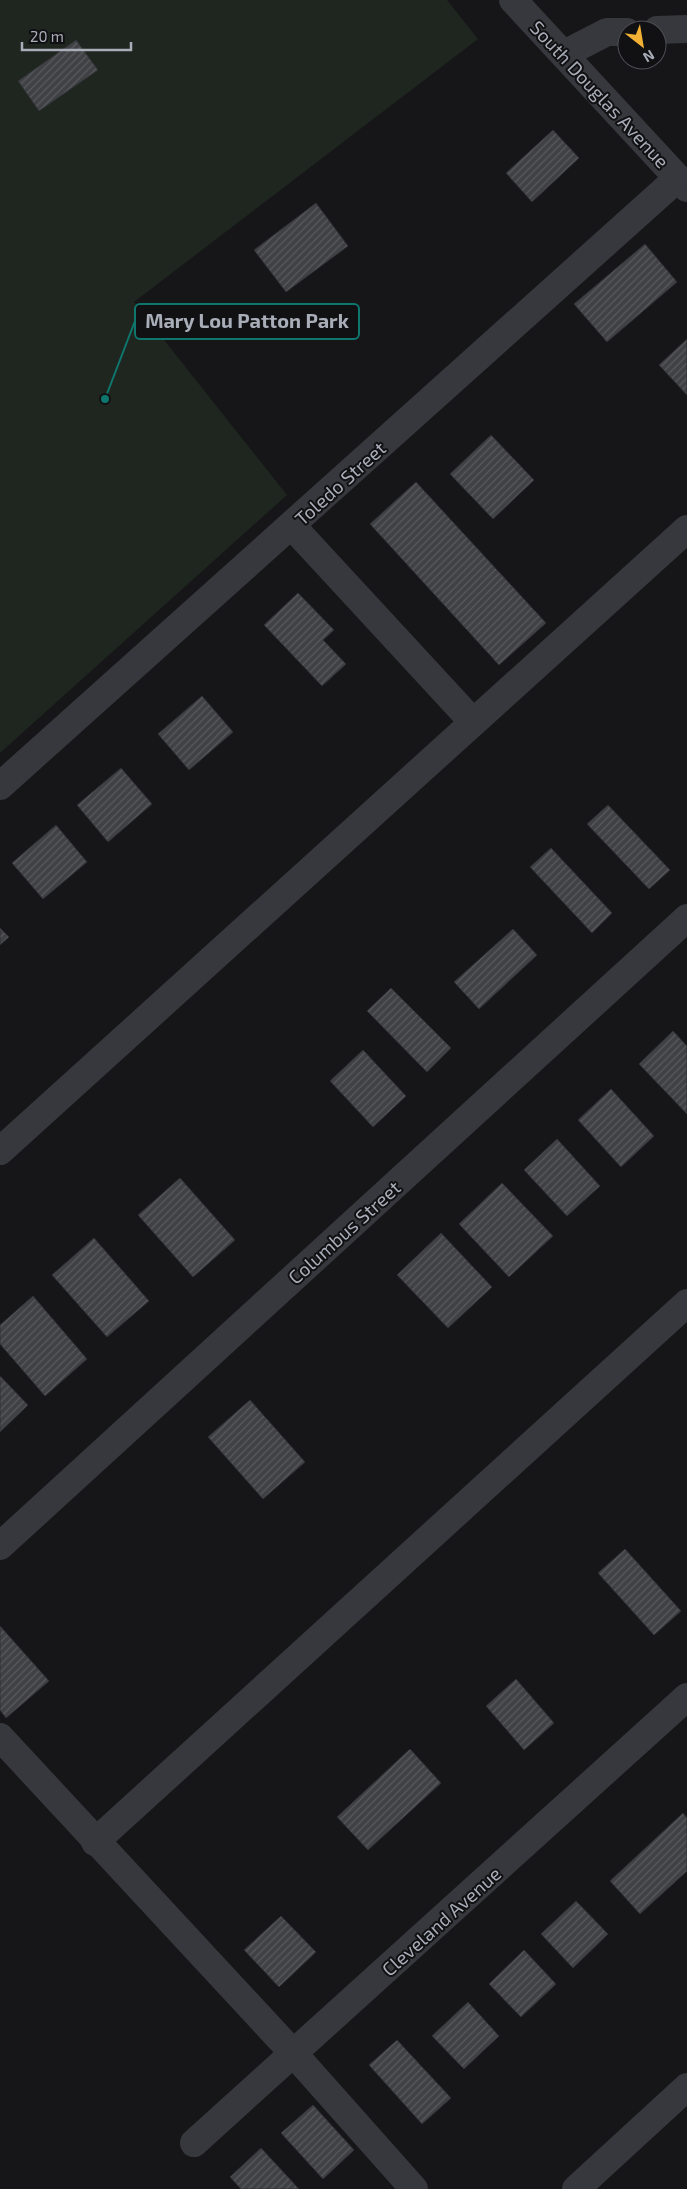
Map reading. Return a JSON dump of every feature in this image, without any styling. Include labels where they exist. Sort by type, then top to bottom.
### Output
[{"type":"street","name":"South Douglas Avenue","points":[[513,0],[682,183]]},
{"type":"street","points":[[667,30],[687,29]]},
{"type":"street","points":[[564,54],[607,32],[617,32]]},
{"type":"street","name":"Toledo Street","points":[[0,786],[682,183]]},
{"type":"street","points":[[292,526],[473,722]]},
{"type":"street","points":[[0,1152],[687,529]]},
{"type":"street","name":"Columbus Street","points":[[0,1546],[687,918]]},
{"type":"street","points":[[95,1842],[687,1303]]},
{"type":"street","name":"Cleveland Avenue","points":[[194,2143],[687,1697]]},
{"type":"street","points":[[0,1737],[95,1842],[294,2054],[414,2189]]},
{"type":"street","points":[[576,2189],[687,2087]]},
{"type":"shaded area","points":[[0,0],[447,0],[478,39],[134,302],[287,495],[0,753]]},
{"type":"building","points":[[76,40],[98,70],[39,111],[18,81]]},
{"type":"building","points":[[553,130],[579,158],[532,202],[506,173]]},
{"type":"building","points":[[316,203],[348,246],[286,292],[254,250]]},
{"type":"building","points":[[645,244],[677,282],[607,342],[574,304]]},
{"type":"building","points":[[687,339],[687,395],[659,365]]},
{"type":"building","points":[[491,435],[534,480],[493,519],[450,474]]},
{"type":"building","points":[[416,482],[546,623],[499,665],[370,524]]},
{"type":"building","points":[[298,593],[334,630],[323,640],[346,664],[322,686],[264,625]]},
{"type":"building","points":[[202,696],[233,732],[189,770],[158,734]]},
{"type":"building","points":[[121,768],[152,804],[108,842],[77,805]]},
{"type":"building","points":[[608,805],[670,870],[649,889],[587,824]]},
{"type":"building","points":[[56,825],[87,862],[43,899],[12,863]]},
{"type":"building","points":[[551,848],[612,913],[592,933],[530,867]]},
{"type":"building","points":[[0,928],[9,937],[0,945]]},
{"type":"building","points":[[513,929],[537,955],[479,1009],[454,982]]},
{"type":"building","points":[[391,988],[451,1048],[427,1072],[367,1011]]},
{"type":"building","points":[[673,1031],[687,1046],[687,1114],[639,1064]]},
{"type":"building","points":[[363,1050],[406,1096],[373,1127],[330,1081]]},
{"type":"building","points":[[611,1089],[654,1136],[621,1167],[578,1120]]},
{"type":"building","points":[[557,1139],[600,1186],[567,1216],[524,1170]]},
{"type":"building","points":[[180,1178],[235,1240],[193,1277],[138,1215]]},
{"type":"building","points":[[502,1183],[553,1236],[509,1277],[459,1224]]},
{"type":"building","points":[[441,1233],[492,1287],[448,1328],[397,1275]]},
{"type":"building","points":[[94,1238],[149,1301],[107,1337],[52,1275]]},
{"type":"building","points":[[33,1296],[87,1359],[45,1396],[0,1344],[0,1325]]},
{"type":"building","points":[[0,1376],[28,1405],[0,1432]]},
{"type":"building","points":[[250,1400],[305,1462],[263,1499],[208,1437]]},
{"type":"building","points":[[625,1549],[681,1611],[654,1635],[598,1573]]},
{"type":"building","points":[[0,1626],[49,1681],[6,1718],[0,1710]]},
{"type":"building","points":[[516,1679],[554,1723],[524,1750],[486,1706]]},
{"type":"building","points":[[410,1749],[441,1783],[368,1850],[337,1817]]},
{"type":"building","points":[[683,1813],[687,1818],[687,1871],[640,1914],[610,1881]]},
{"type":"building","points":[[576,1901],[608,1934],[573,1968],[541,1934]]},
{"type":"building","points":[[281,1916],[316,1952],[279,1987],[244,1950]]},
{"type":"building","points":[[524,1950],[556,1984],[521,2017],[489,1984]]},
{"type":"building","points":[[468,2002],[499,2036],[464,2069],[432,2036]]},
{"type":"building","points":[[397,2040],[451,2098],[422,2124],[369,2065]]},
{"type":"building","points":[[313,2105],[354,2150],[323,2179],[281,2133]]},
{"type":"building","points":[[261,2148],[299,2189],[241,2189],[230,2177]]},
{"type":"place","name":"Mary Lou Patton Park","points":[[105,399]]}]
